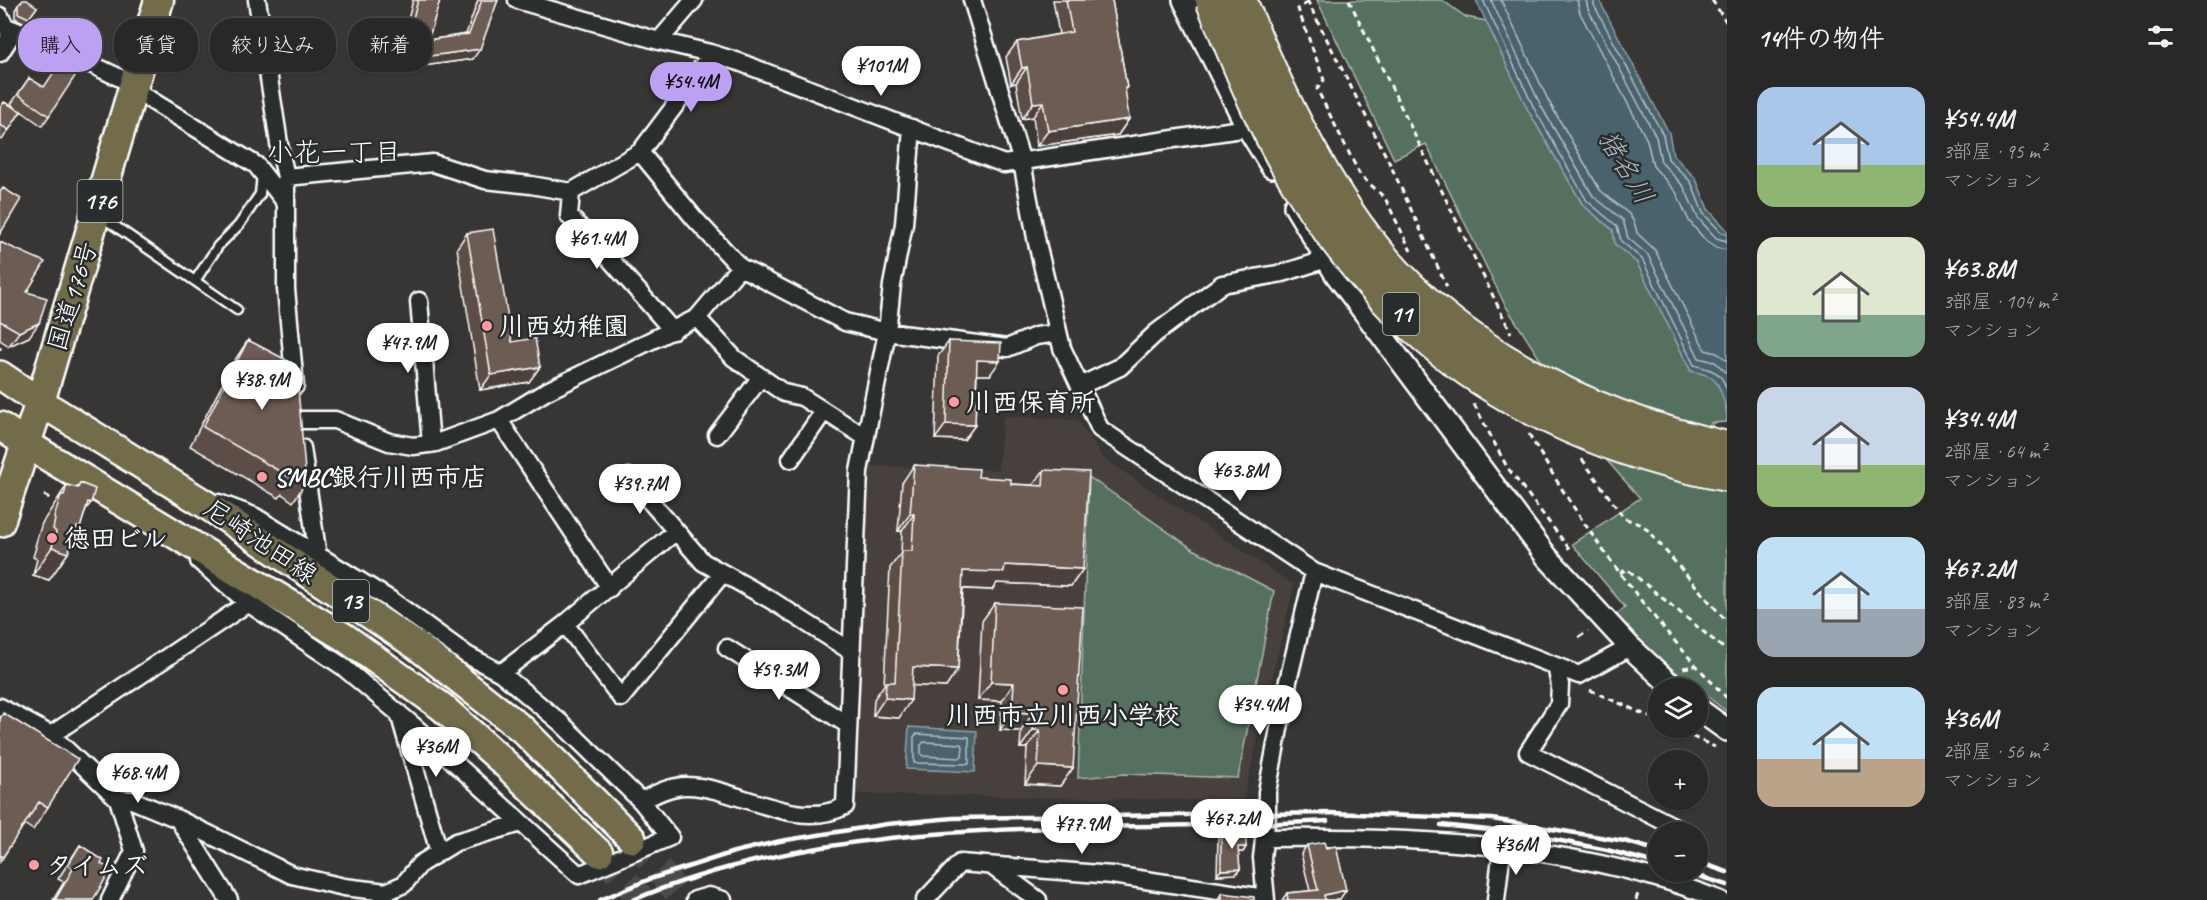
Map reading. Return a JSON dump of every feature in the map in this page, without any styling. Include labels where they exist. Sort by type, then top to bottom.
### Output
[{"type":"highway","name":"国道176号","points":[[0,522],[40,402],[159,0]]},
{"type":"highway","name":"11","points":[[1212,0],[1258,106],[1302,190],[1340,245],[1382,295],[1429,340],[1475,375],[1531,407],[1589,434],[1650,456],[1727,475]]},
{"type":"highway","name":"11","points":[[1240,0],[1294,119],[1326,179],[1366,236],[1397,273],[1440,314],[1490,352],[1540,382],[1598,408],[1654,428],[1727,448]]},
{"type":"main road","name":"尼崎池田線","points":[[0,375],[182,489],[417,646],[523,730],[632,839]]},
{"type":"main road","name":"尼崎池田線","points":[[0,426],[25,444],[344,637],[442,707],[500,758],[599,853]]},
{"type":"street","points":[[257,0],[286,177],[286,289],[298,420],[318,557]]},
{"type":"street","points":[[520,0],[659,41],[710,52],[1004,164],[1248,128]]},
{"type":"street","points":[[659,41],[694,0]]},
{"type":"street","points":[[972,0],[1022,162],[1037,243],[1062,348],[1100,429],[1314,572],[1579,675],[1630,647]]},
{"type":"street","points":[[1184,0],[1248,128],[1327,259],[1547,557],[1630,647],[1663,678]]},
{"type":"street","points":[[4,22],[135,85],[144,96],[256,165],[286,203]]},
{"type":"street","points":[[0,53],[9,39],[4,22]]},
{"type":"street","points":[[286,177],[433,163],[485,180],[571,192],[640,152],[695,79],[710,52]]},
{"type":"street","points":[[640,801],[659,792],[687,786],[710,790],[767,808],[806,813],[831,813],[844,806],[859,471],[887,332],[892,285],[904,224],[912,128]]},
{"type":"street","points":[[640,152],[694,218],[740,267],[845,322],[887,332],[1007,348],[1036,336],[1058,333]]},
{"type":"street","points":[[571,192],[569,216],[673,330]]},
{"type":"street","points":[[1080,386],[1120,367],[1156,333],[1222,284],[1283,273],[1327,259]]},
{"type":"street","points":[[298,420],[335,420],[389,442],[413,446],[431,444],[499,420],[547,391],[697,318],[740,267]]},
{"type":"street","points":[[419,301],[431,444]]},
{"type":"street","points":[[697,318],[734,358],[784,393],[802,397],[865,437]]},
{"type":"street","points":[[717,435],[761,377]]},
{"type":"street","points":[[791,459],[824,411]]},
{"type":"street","points":[[499,420],[610,588]]},
{"type":"street","points":[[629,477],[704,562],[771,600],[852,652]]},
{"type":"street","points":[[155,523],[248,603],[342,666],[399,713],[579,875],[670,837],[640,801],[561,723],[501,673],[466,655],[391,600],[254,516],[182,489]]},
{"type":"street","points":[[501,673],[610,588],[676,531]]},
{"type":"street","points":[[925,900],[960,864],[1112,875],[1266,899],[1263,858],[1267,814],[1266,792],[1288,681],[1314,572]]},
{"type":"street","points":[[565,624],[621,698],[723,574]]},
{"type":"street","points":[[51,735],[248,603]]},
{"type":"street","points":[[727,648],[848,725]]},
{"type":"street","points":[[1556,666],[1560,685],[1559,704],[1528,752],[1665,822]]},
{"type":"street","points":[[0,707],[51,735],[118,799],[134,851],[110,900]]},
{"type":"street","points":[[399,713],[439,852]]},
{"type":"street","points":[[1708,721],[1723,740]]},
{"type":"street","points":[[118,799],[132,800],[178,819],[292,875],[386,892],[404,884],[420,864],[456,842],[521,823]]},
{"type":"street","points":[[178,819],[229,900]]},
{"type":"street","points":[[1264,838],[1349,837],[1432,840],[1529,851],[1619,869],[1709,893]]},
{"type":"street","points":[[1496,900],[1502,848]]},
{"type":"street","points":[[993,866],[1038,900]]},
{"type":"street","points":[[695,900],[709,896],[723,900]]},
{"type":"lane","points":[[195,281],[218,246],[239,225],[260,194],[262,172]]},
{"type":"lane","points":[[97,213],[237,310]]},
{"type":"path","points":[[1349,0],[1515,341]]},
{"type":"path","points":[[1712,0],[1727,23]]},
{"type":"path","points":[[1582,459],[1624,518],[1644,526],[1727,622]]},
{"type":"path","points":[[44,495],[51,499]]},
{"type":"path","points":[[1620,573],[1627,569],[1727,651]]},
{"type":"path","points":[[1580,637],[1593,627]]},
{"type":"path","points":[[1579,675],[1584,687],[1648,716]]},
{"type":"path","points":[[1708,736],[1723,740]]},
{"type":"shaded area","name":"川西市立川西小学校","points":[[1003,416],[1077,420],[1103,458],[1294,585],[1243,801],[853,794],[866,466],[998,470]]},
{"type":"green space","points":[[1317,0],[1442,0],[1466,17],[1486,21],[1529,112],[1583,205],[1613,230],[1615,244],[1637,263],[1691,371],[1707,374],[1721,389],[1727,422],[1711,423],[1727,456],[1727,712],[1708,697],[1708,678],[1684,678],[1657,657],[1615,616],[1625,607],[1572,544],[1640,498],[1602,455],[1505,305],[1426,144],[1394,159]]},
{"type":"green space","points":[[1089,477],[1193,549],[1274,591],[1238,778],[1125,774],[1078,778]]},
{"type":"water","name":"猪名川","points":[[1476,0],[1599,0],[1669,133],[1673,155],[1696,179],[1708,209],[1727,230],[1727,412],[1717,383],[1708,376],[1691,371],[1637,263],[1615,244],[1613,230],[1583,205],[1529,112]]},
{"type":"water","points":[[909,727],[977,731],[975,772],[906,769]]},
{"type":"building","points":[[23,0],[27,0],[37,7],[29,18],[18,13],[18,5]]},
{"type":"building","points":[[418,0],[440,0],[432,27],[432,18],[413,18]]},
{"type":"building","points":[[482,0],[498,0],[480,49],[432,56],[432,39],[469,34]]},
{"type":"building","points":[[1066,0],[1112,0],[1127,88],[1125,88],[1129,119],[1048,131],[1043,102],[1033,103],[1027,67],[1022,68],[1017,42],[1072,32]]},
{"type":"building","points":[[54,72],[78,72],[49,116],[18,94],[29,78],[44,87]]},
{"type":"building","points":[[4,102],[21,111],[9,130],[0,125],[0,108]]},
{"type":"building","points":[[3,188],[21,199],[0,234],[0,192]]},
{"type":"building","points":[[493,229],[512,342],[535,338],[540,367],[491,375],[467,233]]},
{"type":"building","points":[[0,242],[45,262],[27,292],[47,298],[39,323],[19,332],[0,321]]},
{"type":"building","points":[[248,340],[296,365],[306,482],[294,474],[293,479],[203,427]]},
{"type":"building","points":[[949,341],[1001,343],[1000,361],[977,360],[975,425],[946,424]]},
{"type":"building","points":[[914,465],[979,469],[978,477],[1011,479],[1011,484],[1043,486],[1044,470],[1089,472],[1083,569],[1005,565],[1004,572],[963,571],[958,669],[913,667],[911,700],[885,698],[886,682],[895,682],[902,551],[912,551],[914,514],[910,514]]},
{"type":"building","points":[[80,483],[95,489],[91,503],[88,502],[80,528],[77,527],[68,553],[52,547],[56,532],[53,529],[54,518],[61,495],[64,495],[67,485],[78,488]]},
{"type":"building","points":[[995,603],[1083,607],[1073,768],[1038,766],[1040,730],[1033,730],[1033,713],[1012,712],[1014,683],[991,682]]},
{"type":"building","points":[[3,713],[78,759],[48,807],[39,802],[3,857],[0,855],[0,719]]},
{"type":"building","points":[[1221,833],[1246,833],[1246,847],[1238,847],[1240,869],[1221,870]]},
{"type":"building","points":[[1324,842],[1326,848],[1336,846],[1346,890],[1324,895],[1325,900],[1288,900],[1287,893],[1318,890],[1307,845]]},
{"type":"building","points":[[80,845],[103,860],[101,864],[111,869],[93,900],[55,900],[73,869],[68,865]]},
{"type":"building","points":[[1222,893],[1254,897],[1254,900],[1222,900]]},
{"type":"tunnel","points":[[632,839],[684,900]]},
{"type":"tunnel","points":[[599,853],[643,900]]},
{"type":"tunnel","points":[[1699,882],[1701,886]]},
{"type":"railway","points":[[600,900],[650,879],[734,852],[780,841],[887,824],[953,818],[1330,813],[1492,819],[1624,841],[1648,848]]},
{"type":"railway","points":[[633,900],[715,871],[800,851],[887,838],[975,831],[1327,821]]},
{"type":"railway","points":[[1441,825],[1526,834],[1607,850],[1648,861]]},
{"type":"railway","points":[[1708,865],[1727,872]]},
{"type":"railway","points":[[1708,879],[1727,885]]},
{"type":"place","name":"川西幼稚園","points":[[487,326]]},
{"type":"place","name":"川西保育所","points":[[954,402]]},
{"type":"place","name":"SMBC銀行川西市店","points":[[262,477]]},
{"type":"place","name":"徳田ビル","points":[[52,538]]},
{"type":"place","name":"川西市立川西小学校","points":[[1063,690]]},
{"type":"place","name":"タイムズ","points":[[34,865]]},
{"type":"district","name":"小花一丁目","points":[[334,152]]}]
